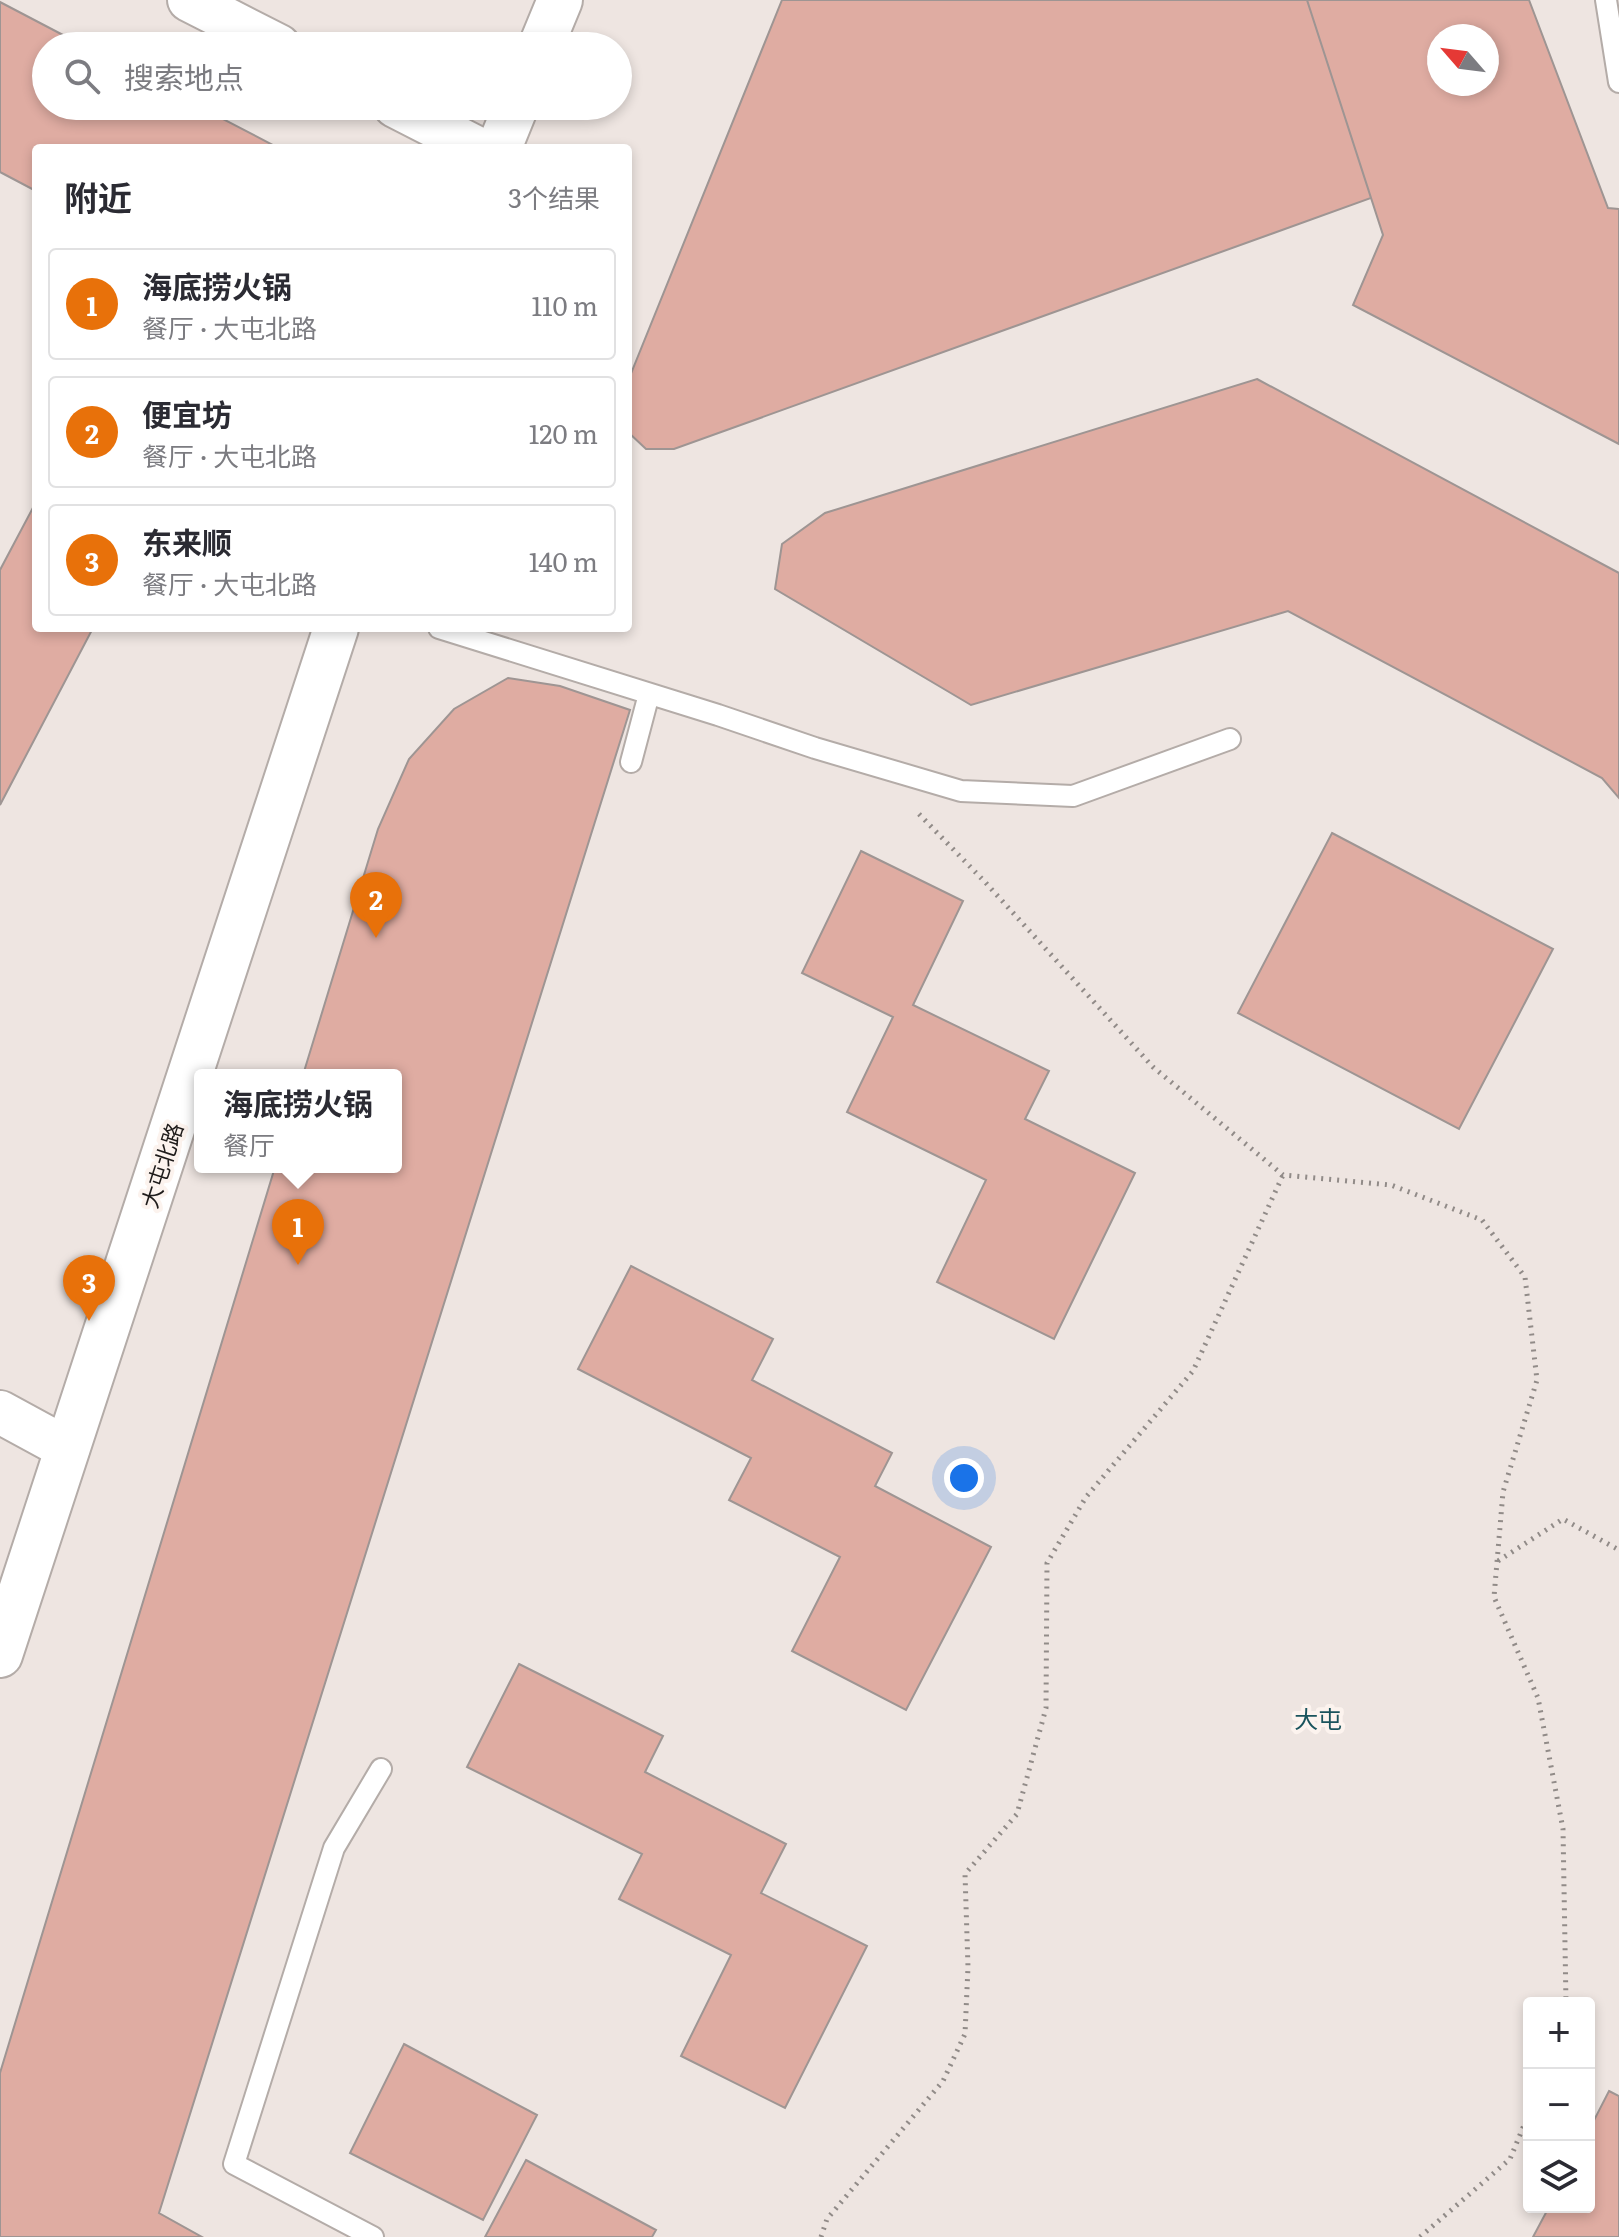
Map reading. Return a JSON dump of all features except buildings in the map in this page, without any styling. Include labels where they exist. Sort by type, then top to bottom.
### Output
[{"type":"street","points":[[189,0],[252,32]]},
{"type":"street","points":[[547,32],[560,0]]},
{"type":"street","points":[[422,120],[469,144]]},
{"type":"street","points":[[501,144],[510,120]]},
{"type":"street","name":"大屯北路","points":[[0,1655],[335,632]]},
{"type":"street","points":[[0,1412],[68,1449]]},
{"type":"lane","points":[[1606,0],[1619,82]]},
{"type":"lane","points":[[452,632],[961,791],[1073,796],[1230,739]]},
{"type":"lane","points":[[631,762],[649,694]]},
{"type":"lane","points":[[373,2237],[234,2164],[334,1848],[381,1769]]},
{"type":"path","points":[[880,767],[916,811],[1153,1067],[1283,1175],[1391,1185],[1482,1220],[1525,1277],[1537,1380],[1503,1492],[1494,1597],[1538,1698],[1563,1829],[1566,1997]]},
{"type":"path","points":[[821,2237],[827,2219],[943,2081],[965,2034],[968,1967],[965,1874],[1017,1814],[1046,1708],[1047,1563],[1086,1497],[1193,1371],[1283,1175]]},
{"type":"path","points":[[1497,1562],[1563,1519],[1619,1550]]},
{"type":"path","points":[[1420,2237],[1510,2159],[1523,2128]]},
{"type":"place","name":"便宜坊","points":[[376,938]]},
{"type":"place","name":"海底捞火锅","points":[[298,1265]]},
{"type":"place","name":"东来顺","points":[[89,1321]]},
{"type":"district","name":"大屯","points":[[1318,1717]]}]
